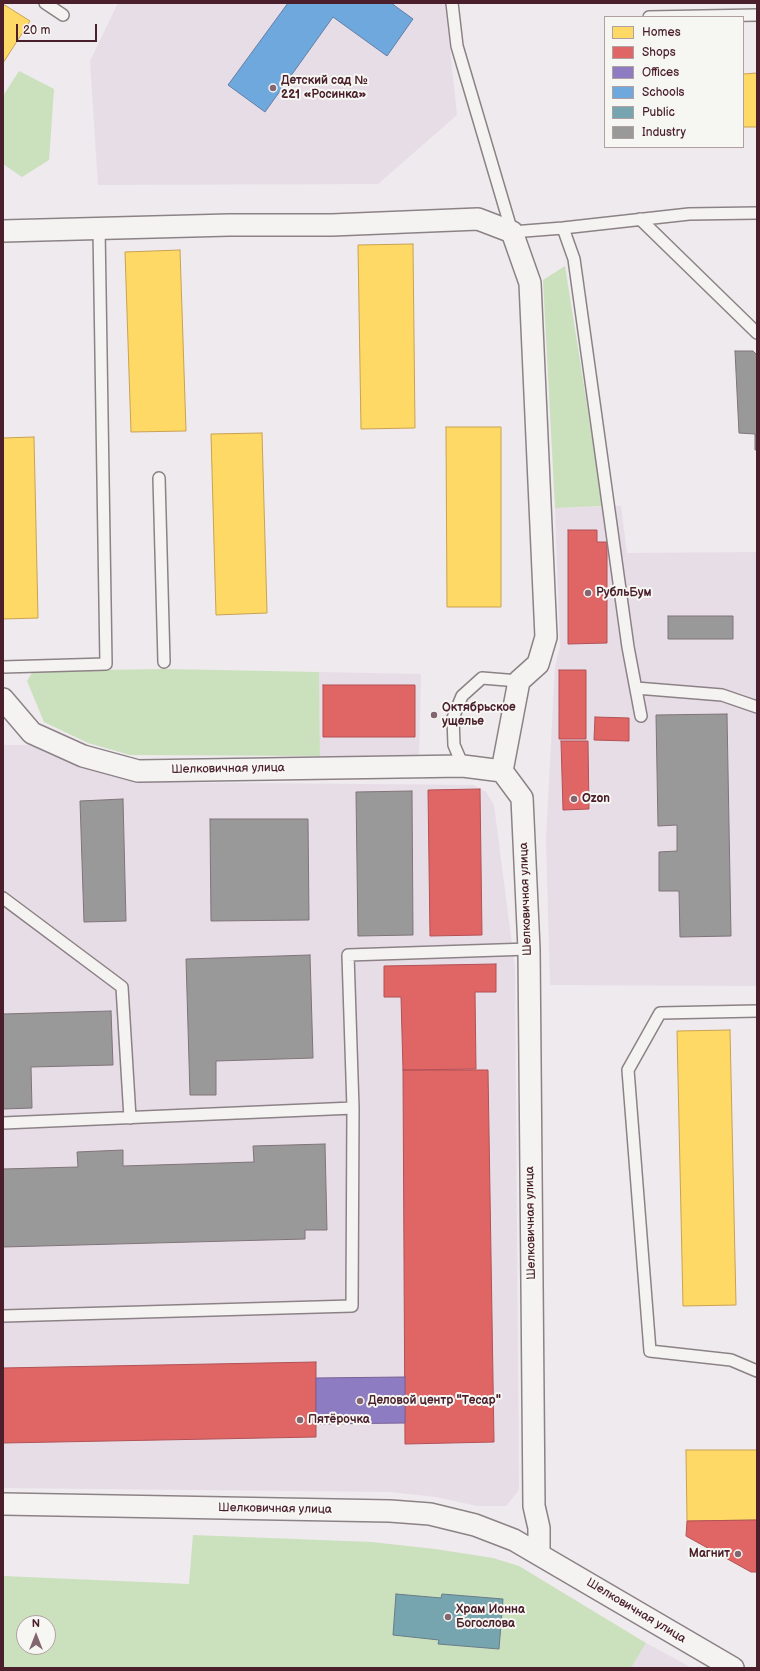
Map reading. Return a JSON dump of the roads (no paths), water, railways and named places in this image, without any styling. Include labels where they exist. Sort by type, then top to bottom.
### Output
[{"type":"street","points":[[3,231],[228,225],[332,225],[478,219],[512,232],[530,283],[546,637],[538,664],[519,682],[502,771]]},
{"type":"street","name":"Шелковичная улица","points":[[3,699],[32,733],[83,756],[138,771],[464,766],[502,771],[522,798],[529,949],[534,1506],[539,1528],[539,1554]]},
{"type":"street","name":"Шелковичная улица","points":[[3,1504],[390,1511],[430,1514],[475,1525],[514,1540],[732,1668]]},
{"type":"lane","points":[[45,3],[63,15]]},
{"type":"lane","points":[[452,3],[457,46],[512,232],[689,214],[757,213]]},
{"type":"lane","points":[[703,16],[757,15]]},
{"type":"lane","points":[[640,220],[757,333]]},
{"type":"lane","points":[[563,228],[574,259],[628,647],[641,716]]},
{"type":"lane","points":[[3,667],[106,664],[99,229]]},
{"type":"lane","points":[[159,478],[164,662]]},
{"type":"lane","points":[[464,766],[454,745],[453,718],[462,696],[482,678],[519,682]]},
{"type":"lane","points":[[636,688],[722,695],[757,707]]},
{"type":"lane","points":[[3,898],[122,987],[130,1118]]},
{"type":"lane","points":[[3,1316],[352,1306],[353,1108],[348,955],[529,949]]},
{"type":"lane","points":[[757,1011],[660,1014],[628,1070],[650,1351],[731,1360],[757,1371]]},
{"type":"lane","points":[[3,1123],[353,1108]]},
{"type":"place","name":"Детский сад № 221 «Росинка»","points":[[273,88]]},
{"type":"place","name":"РубльБум","points":[[588,593]]},
{"type":"place","name":"Октябрьское ущелье","points":[[434,715]]},
{"type":"place","name":"Ozon","points":[[574,799]]},
{"type":"place","name":"Деловой центр \"Тесар\"","points":[[360,1401]]},
{"type":"place","name":"Пятёрочка","points":[[300,1420]]},
{"type":"place","name":"Магнит","points":[[738,1554]]},
{"type":"place","name":"Храм Ионна Богослова","points":[[448,1617]]}]
